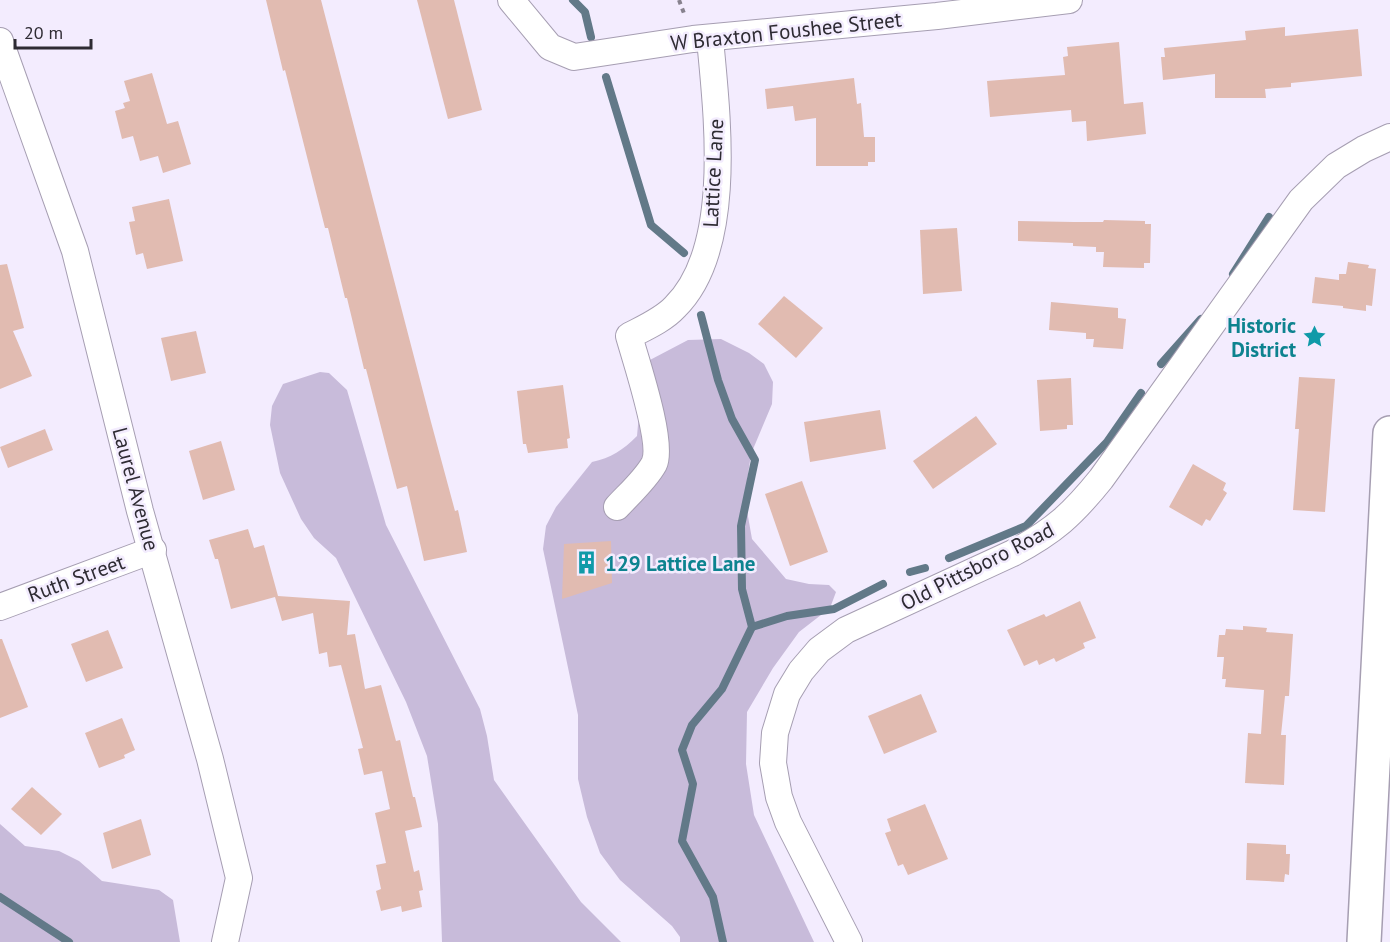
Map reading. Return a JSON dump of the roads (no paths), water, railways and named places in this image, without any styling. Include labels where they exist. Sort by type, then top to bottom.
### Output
[{"type":"main road","points":[[1364,942],[1390,433]]},
{"type":"street","name":"W Braxton Foushee Street","points":[[512,0],[550,47],[574,57],[693,39],[1069,0]]},
{"type":"street","name":"Lattice Lane","points":[[617,507],[655,462],[657,441],[629,336],[674,308],[690,290],[702,267],[710,239],[717,177],[716,106],[710,39]]},
{"type":"street","name":"Laurel Avenue","points":[[0,42],[75,251],[141,511],[210,759],[239,878],[225,942]]},
{"type":"street","name":"Old Pittsboro Road","points":[[849,942],[788,822],[779,797],[773,763],[775,733],[787,694],[801,671],[819,650],[846,630],[1013,553],[1061,523],[1082,503],[1101,479],[1300,200],[1336,166],[1390,137]]},
{"type":"street","name":"Ruth Street","points":[[0,607],[153,550]]},
{"type":"waterway","points":[[573,0],[585,12],[591,37]]},
{"type":"waterway","points":[[606,77],[651,225],[684,253]]},
{"type":"waterway","points":[[1233,274],[1269,217]]},
{"type":"waterway","points":[[701,315],[718,380],[732,419],[755,460],[741,526],[742,589],[752,627],[722,689],[692,725],[682,750],[693,784],[682,841],[713,897],[723,942]]},
{"type":"waterway","points":[[1161,364],[1201,319]]},
{"type":"waterway","points":[[949,558],[1026,526],[1107,442],[1141,393]]},
{"type":"waterway","points":[[910,572],[925,568]]},
{"type":"waterway","points":[[752,627],[787,616],[834,609],[883,584]]},
{"type":"waterway","points":[[0,897],[69,942]]},
{"type":"place","name":"Historic District","points":[[1314,337]]},
{"type":"place","name":"129 Lattice Lane","points":[[587,563]]}]
